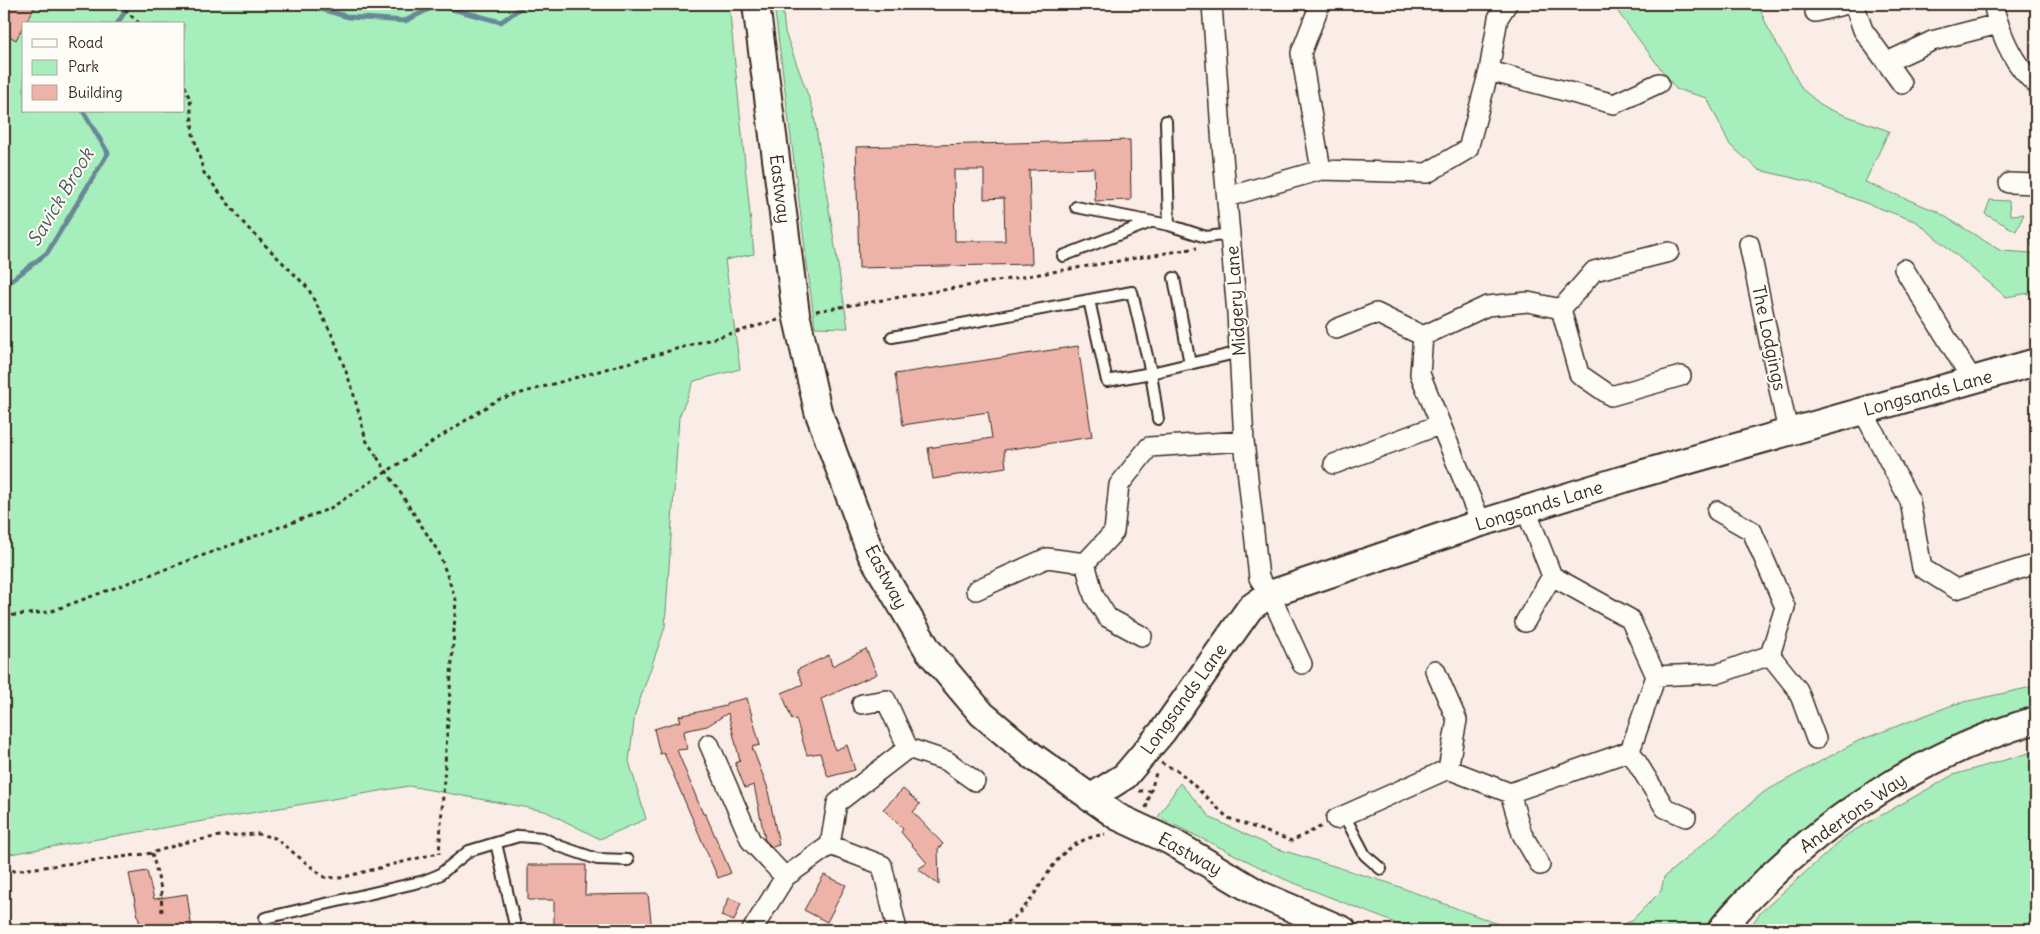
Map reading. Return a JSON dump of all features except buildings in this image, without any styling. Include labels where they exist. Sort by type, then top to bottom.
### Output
[{"type":"main road","name":"Eastway","points":[[756,4],[796,314],[818,411],[871,554],[928,650],[982,714],[1031,756],[1090,798],[1114,825],[1172,842],[1261,895],[1343,930]]},
{"type":"main road","name":"Longsands Lane","points":[[1090,798],[1125,776],[1163,731],[1250,608],[1270,594],[1481,523],[1637,475],[2036,362]]},
{"type":"main road","name":"Andertons Way","points":[[1721,930],[1756,891],[1789,859],[1826,828],[1870,797],[1922,766],[1975,742],[2036,720]]},
{"type":"main road","points":[[1114,825],[1125,776]]},
{"type":"street","name":"Midgery Lane","points":[[1212,4],[1240,352],[1244,441],[1259,578],[1270,594],[1302,664]]},
{"type":"street","points":[[1320,4],[1316,9],[1301,53],[1320,170]]},
{"type":"street","points":[[1227,197],[1320,170],[1427,173],[1468,149],[1489,71],[1498,18],[1507,4]]},
{"type":"street","points":[[1815,12],[1847,4]]},
{"type":"street","points":[[1854,4],[1864,30],[1902,84]]},
{"type":"street","points":[[1993,4],[1998,24],[2010,52],[2036,84]]},
{"type":"street","points":[[1887,62],[1932,41],[1998,24]]},
{"type":"street","points":[[1489,71],[1614,104],[1659,83]]},
{"type":"street","points":[[2009,183],[2036,184]]},
{"type":"street","name":"The Lodgings","points":[[1749,244],[1788,432]]},
{"type":"street","points":[[1561,309],[1594,272],[1669,252]]},
{"type":"street","points":[[1904,269],[1973,381]]},
{"type":"street","points":[[1423,336],[1487,306],[1528,302],[1561,309]]},
{"type":"street","points":[[1561,309],[1579,374],[1611,396],[1681,376]]},
{"type":"street","points":[[1336,328],[1376,314],[1423,336]]},
{"type":"street","points":[[1423,336],[1420,374],[1481,523]]},
{"type":"street","points":[[1863,411],[1910,501],[1922,568],[1956,589],[2036,564]]},
{"type":"street","points":[[1334,464],[1439,424]]},
{"type":"street","points":[[1085,563],[1114,532],[1119,485],[1149,447],[1244,441]]},
{"type":"street","points":[[1526,510],[1552,576],[1630,619],[1656,676],[1630,751]]},
{"type":"street","points":[[1717,511],[1752,531],[1785,607],[1770,655]]},
{"type":"street","points":[[976,590],[1047,558],[1085,563]]},
{"type":"street","points":[[1085,563],[1094,596],[1107,617],[1142,636]]},
{"type":"street","points":[[1525,622],[1552,576]]},
{"type":"street","points":[[1656,676],[1720,673],[1770,655]]},
{"type":"street","points":[[1770,655],[1798,690],[1816,739]]},
{"type":"street","points":[[1435,670],[1457,720],[1448,769]]},
{"type":"street","points":[[862,704],[886,700],[908,748],[948,761],[975,781]]},
{"type":"street","points":[[709,744],[751,841],[785,877]]},
{"type":"street","points":[[752,930],[785,877],[830,845],[837,803],[908,748]]},
{"type":"street","points":[[1340,817],[1448,769],[1510,793],[1630,751]]},
{"type":"street","points":[[1630,751],[1665,808],[1686,817]]},
{"type":"street","points":[[1510,793],[1522,834],[1540,865]]},
{"type":"street","points":[[830,845],[882,865],[897,930]]},
{"type":"lane","points":[[1166,121],[1169,225]]},
{"type":"lane","points":[[1076,207],[1152,221],[1206,237],[1231,238]]},
{"type":"lane","points":[[1062,256],[1152,221]]},
{"type":"lane","points":[[1174,278],[1190,364]]},
{"type":"lane","points":[[892,337],[1132,292],[1151,373],[1158,419]]},
{"type":"lane","points":[[1089,300],[1107,381],[1151,373],[1240,352]]},
{"type":"lane","points":[[1340,817],[1365,855],[1381,869]]},
{"type":"lane","points":[[265,918],[440,876],[469,851],[519,836],[543,838],[559,846],[597,859],[628,860]]},
{"type":"lane","points":[[496,843],[516,930]]},
{"type":"path","points":[[119,4],[138,22]]},
{"type":"path","points":[[185,88],[190,99],[193,134],[204,173],[246,226],[308,288],[334,339],[352,388],[366,440],[439,553],[456,600],[438,853],[445,870]]},
{"type":"path","points":[[4,616],[49,612],[329,509],[497,400],[796,314],[1231,238]]},
{"type":"path","points":[[1145,812],[1159,761],[1180,772],[1228,818],[1292,841],[1340,817]]},
{"type":"path","points":[[992,930],[1020,913],[1062,853],[1087,837],[1114,825]]},
{"type":"path","points":[[4,872],[152,853],[183,843],[220,836],[258,834],[275,838],[324,877],[340,878],[438,853]]},
{"type":"path","points":[[152,853],[161,889],[162,914]]},
{"type":"path","points":[[193,930],[247,924]]},
{"type":"green space","points":[[4,4],[729,4],[754,254],[725,260],[740,369],[694,381],[679,417],[665,627],[635,714],[629,761],[646,819],[600,839],[545,811],[409,786],[4,855]]},
{"type":"green space","points":[[774,4],[782,4],[785,32],[813,109],[848,328],[815,327]]},
{"type":"green space","points":[[1612,4],[1758,4],[1767,26],[1802,89],[1825,108],[1889,131],[1865,182],[1936,211],[2001,251],[2032,253],[2036,275],[2036,292],[2006,297],[1917,222],[1806,181],[1759,170],[1730,145],[1707,98],[1676,89]]},
{"type":"green space","points":[[1990,200],[2009,201],[2010,215],[2024,214],[2016,231],[1985,214]]},
{"type":"green space","points":[[2036,230],[2036,250],[2031,245],[2029,232]]},
{"type":"green space","points":[[2036,686],[2036,708],[1979,727],[1855,790],[1787,842],[1722,905],[1703,930],[1612,930],[1631,921],[1661,891],[1664,877],[1764,792],[1858,741],[1955,704]]},
{"type":"green space","points":[[2036,751],[2036,930],[1748,930],[1760,913],[1848,834],[1953,775]]},
{"type":"green space","points":[[1180,783],[1211,818],[1275,848],[1389,883],[1509,928],[1519,930],[1413,930],[1284,879],[1158,817]]},
{"type":"waterway","name":"Savick Brook","points":[[118,22],[130,4]]},
{"type":"waterway","name":"Savick Brook","points":[[303,4],[349,17],[405,21],[437,5],[501,22],[526,4]]},
{"type":"waterway","name":"Savick Brook","points":[[4,286],[47,253],[108,153],[84,112]]}]
